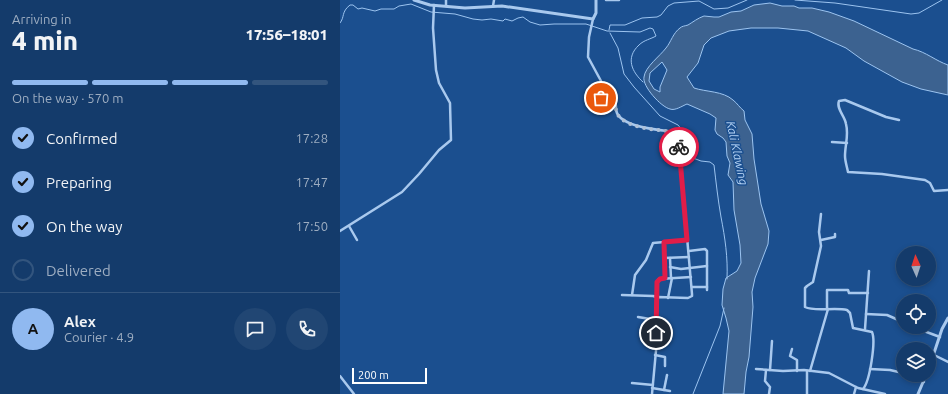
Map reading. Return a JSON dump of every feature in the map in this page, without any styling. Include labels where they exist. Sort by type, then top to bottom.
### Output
[{"type":"street","points":[[414,0],[434,5],[464,8],[502,6],[594,19]]},
{"type":"street","points":[[446,0],[446,6]]},
{"type":"street","points":[[493,6],[494,0]]},
{"type":"street","points":[[596,0],[596,13],[592,26],[588,57],[601,81],[601,100],[615,104],[618,115],[634,126],[678,133],[689,252],[692,287],[691,297],[668,298],[622,295]]},
{"type":"street","points":[[606,0],[618,0]]},
{"type":"street","points":[[340,231],[402,192],[439,150],[451,140],[450,103],[439,83],[437,76],[433,28],[434,5]]},
{"type":"street","points":[[898,120],[845,100],[840,100],[838,107],[847,126],[845,158],[848,172],[882,174],[925,180],[930,183],[934,191],[948,190]]},
{"type":"street","points":[[832,142],[847,142]]},
{"type":"street","points":[[820,214],[819,232],[821,240],[815,280],[805,288],[805,307],[811,309],[847,310],[850,313],[853,328],[869,330],[873,334],[870,369],[867,384],[863,389]]},
{"type":"street","points":[[349,226],[357,240]]},
{"type":"street","points":[[821,240],[835,238],[835,234]]},
{"type":"street","points":[[632,295],[635,275],[646,260],[653,244],[687,240]]},
{"type":"street","points":[[664,242],[665,278]]},
{"type":"street","points":[[689,252],[706,250],[707,289],[692,287]]},
{"type":"street","points":[[664,258],[689,257]]},
{"type":"street","points":[[668,298],[671,278],[670,258]]},
{"type":"street","points":[[670,267],[681,269],[707,266]]},
{"type":"street","points":[[865,330],[869,270]]},
{"type":"street","points":[[652,394],[657,340],[655,329],[658,280],[665,278],[691,277]]},
{"type":"street","points":[[807,394],[809,371],[827,309],[827,290],[848,290],[849,293],[868,293]]},
{"type":"street","points":[[866,314],[887,315],[896,319]]},
{"type":"street","points":[[638,317],[656,320]]},
{"type":"street","points":[[936,349],[948,318]]},
{"type":"street","points":[[655,329],[667,330]]},
{"type":"street","points":[[932,334],[940,337]]},
{"type":"street","points":[[770,370],[772,341]]},
{"type":"street","points":[[792,349],[791,357],[797,360],[797,371]]},
{"type":"street","points":[[655,354],[665,357],[665,366]]},
{"type":"street","points":[[936,356],[948,362]]},
{"type":"street","points":[[756,369],[809,371],[833,374],[856,387],[872,393],[885,394]]},
{"type":"street","points":[[870,369],[896,372]]},
{"type":"street","points":[[766,370],[766,381],[770,387],[769,394]]},
{"type":"street","points":[[664,390],[667,375]]},
{"type":"street","points":[[340,376],[354,394]]},
{"type":"street","points":[[918,394],[924,382]]},
{"type":"street","points":[[632,383],[670,391]]},
{"type":"street","points":[[854,394],[856,387]]},
{"type":"water","name":"Kali Klawing","points":[[770,3],[782,6],[812,8],[829,12],[854,21],[922,52],[948,65],[948,95],[921,89],[902,82],[864,61],[846,48],[808,31],[778,28],[751,28],[729,31],[711,38],[704,45],[698,63],[687,77],[694,88],[729,97],[744,111],[745,120],[752,134],[754,159],[761,204],[769,231],[768,244],[755,278],[752,292],[753,307],[744,394],[723,394],[729,331],[722,305],[723,289],[726,278],[737,271],[741,263],[740,245],[734,210],[733,182],[728,175],[730,163],[727,156],[726,142],[717,134],[715,130],[716,118],[687,104],[674,109],[666,107],[649,91],[644,81],[644,77],[647,69],[666,48],[681,27],[688,25],[704,16],[719,17],[731,12],[741,11],[754,5]],"holes":[[[662,62],[667,70],[660,87],[660,92],[654,89],[649,81],[650,73]]]},
{"type":"waterway","points":[[609,30],[610,25],[625,25],[642,18],[657,17],[661,15],[668,6],[674,3],[699,1],[714,9],[728,8],[747,0]]},
{"type":"waterway","points":[[795,0],[835,3],[911,14],[919,13],[942,0]]},
{"type":"waterway","points":[[340,23],[345,10],[350,5],[353,5],[358,9],[362,8],[375,11],[381,9],[394,9],[399,6],[411,4],[431,12],[455,14],[482,20],[491,19],[503,21],[505,19],[512,21],[523,17],[530,22],[540,25],[586,24],[607,31],[640,32],[650,28],[653,29],[656,36],[639,45],[632,55],[631,60],[633,69],[643,82]]},
{"type":"waterway","points":[[610,33],[618,48],[624,74],[634,87],[660,116],[678,125],[683,131],[687,139],[688,148],[693,158],[710,162],[714,165],[726,248],[727,279]]},
{"type":"waterway","points":[[693,394],[720,326],[724,308]]},
{"type":"way so far","points":[[601,98],[602,101],[615,104],[615,110],[618,115],[626,122],[634,126],[678,133],[679,147]]},
{"type":"route","points":[[656,333],[657,282],[660,279],[665,278],[664,242],[687,240],[679,147]]}]
